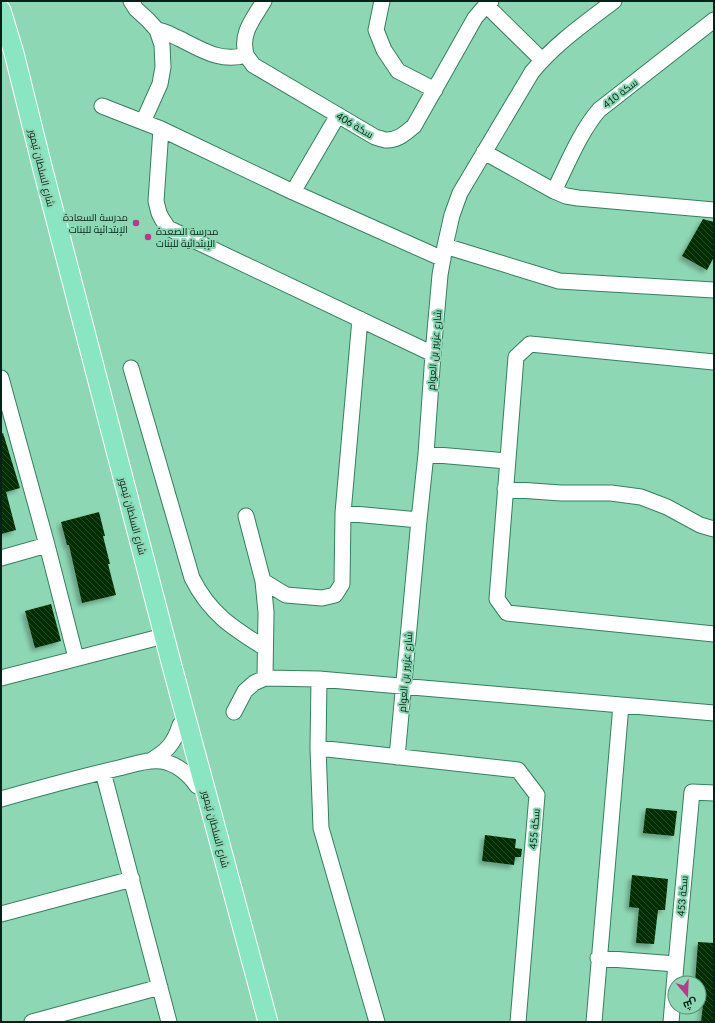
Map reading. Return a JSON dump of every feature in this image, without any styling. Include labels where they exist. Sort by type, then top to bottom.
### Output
[{"type":"main road","name":"شارع السلطان تيمور","points":[[1,10],[14,53],[50,199],[182,703],[268,1022]]},
{"type":"main road","name":"شارع السلطان تيمور","points":[[1,40],[156,638],[260,1022]]},
{"type":"street","points":[[131,1],[136,10],[157,30],[162,45],[163,67],[160,84],[143,122]]},
{"type":"street","points":[[157,30],[167,32],[209,53],[221,57],[234,58],[246,55],[244,39],[250,25],[264,1]]},
{"type":"street","points":[[382,1],[376,30],[384,50],[398,71],[435,90]]},
{"type":"street","name":"شارع عزبير بن العوام","points":[[397,757],[418,520],[426,454],[433,354],[444,253],[452,215],[460,193],[532,72],[561,42],[614,1]]},
{"type":"street","points":[[488,3],[542,60]]},
{"type":"street","name":"سكة 406","points":[[246,55],[253,65],[375,137],[385,140],[396,138],[405,134],[414,126],[475,18],[488,3]]},
{"type":"street","name":"سكة 410","points":[[554,191],[586,129],[599,110],[714,20]]},
{"type":"street","points":[[102,106],[161,129],[293,192],[444,253],[559,281],[714,290]]},
{"type":"street","points":[[293,192],[338,115]]},
{"type":"street","points":[[161,129],[156,201],[159,213],[168,228],[433,354]]},
{"type":"street","points":[[484,152],[554,191],[566,196],[714,210]]},
{"type":"street","points":[[263,581],[286,595],[322,598],[335,595],[342,584],[342,514],[360,319]]},
{"type":"street","points":[[714,362],[530,344],[516,357],[497,599],[507,614],[714,634]]},
{"type":"street","points":[[131,368],[192,578],[199,592],[218,614],[237,630],[266,648]]},
{"type":"street","points":[[1,378],[47,545],[76,658]]},
{"type":"street","points":[[426,454],[508,462]]},
{"type":"street","points":[[506,489],[561,493],[611,493],[641,497],[667,507],[700,525],[714,530]]},
{"type":"street","points":[[342,514],[418,520]]},
{"type":"street","points":[[246,516],[263,581],[266,612],[265,678]]},
{"type":"street","points":[[1,558],[47,545]]},
{"type":"street","points":[[1,678],[156,638]]},
{"type":"street","points":[[234,712],[245,691],[254,683],[265,678],[319,679],[714,713]]},
{"type":"street","points":[[319,679],[318,748],[321,828],[377,1022]]},
{"type":"street","points":[[594,1022],[598,958],[621,705]]},
{"type":"street","points":[[150,761],[159,756],[169,747],[177,735],[180,726]]},
{"type":"street","name":"سكة 455","points":[[318,748],[518,770],[537,796],[518,1022]]},
{"type":"street","points":[[1,799],[150,761],[160,761],[178,767],[185,772],[197,786]]},
{"type":"street","points":[[103,772],[169,1022]]},
{"type":"street","name":"سكة 453","points":[[671,1022],[692,792],[714,793]]},
{"type":"street","points":[[1,914],[132,879]]},
{"type":"street","points":[[598,958],[676,964]]},
{"type":"street","points":[[32,1022],[55,1019],[160,987]]},
{"type":"building","points":[[703,219],[714,222],[714,257],[707,270],[682,256]]},
{"type":"building","points":[[3,433],[20,488],[6,492],[16,530],[1,534],[1,434]]},
{"type":"building","points":[[99,512],[110,564],[108,564],[116,595],[82,603],[69,545],[67,545],[61,522]]},
{"type":"building","points":[[51,604],[61,641],[35,648],[25,611]]},
{"type":"building","points":[[646,808],[677,811],[674,836],[643,833]]},
{"type":"building","points":[[485,835],[516,839],[515,848],[522,849],[521,857],[515,857],[514,865],[482,861]]},
{"type":"building","points":[[632,875],[668,879],[665,910],[658,910],[654,944],[636,943],[639,908],[629,907]]},
{"type":"building","points":[[698,942],[714,943],[714,1022],[701,1022],[702,1015],[707,1015],[707,975],[696,975]]},
{"type":"place","name":"مدرسة السعادة الإبتدائية للبنات","points":[[136,223]]},
{"type":"place","name":"مدرسة الصعدة الإبتدائية للبنات","points":[[148,237]]}]
